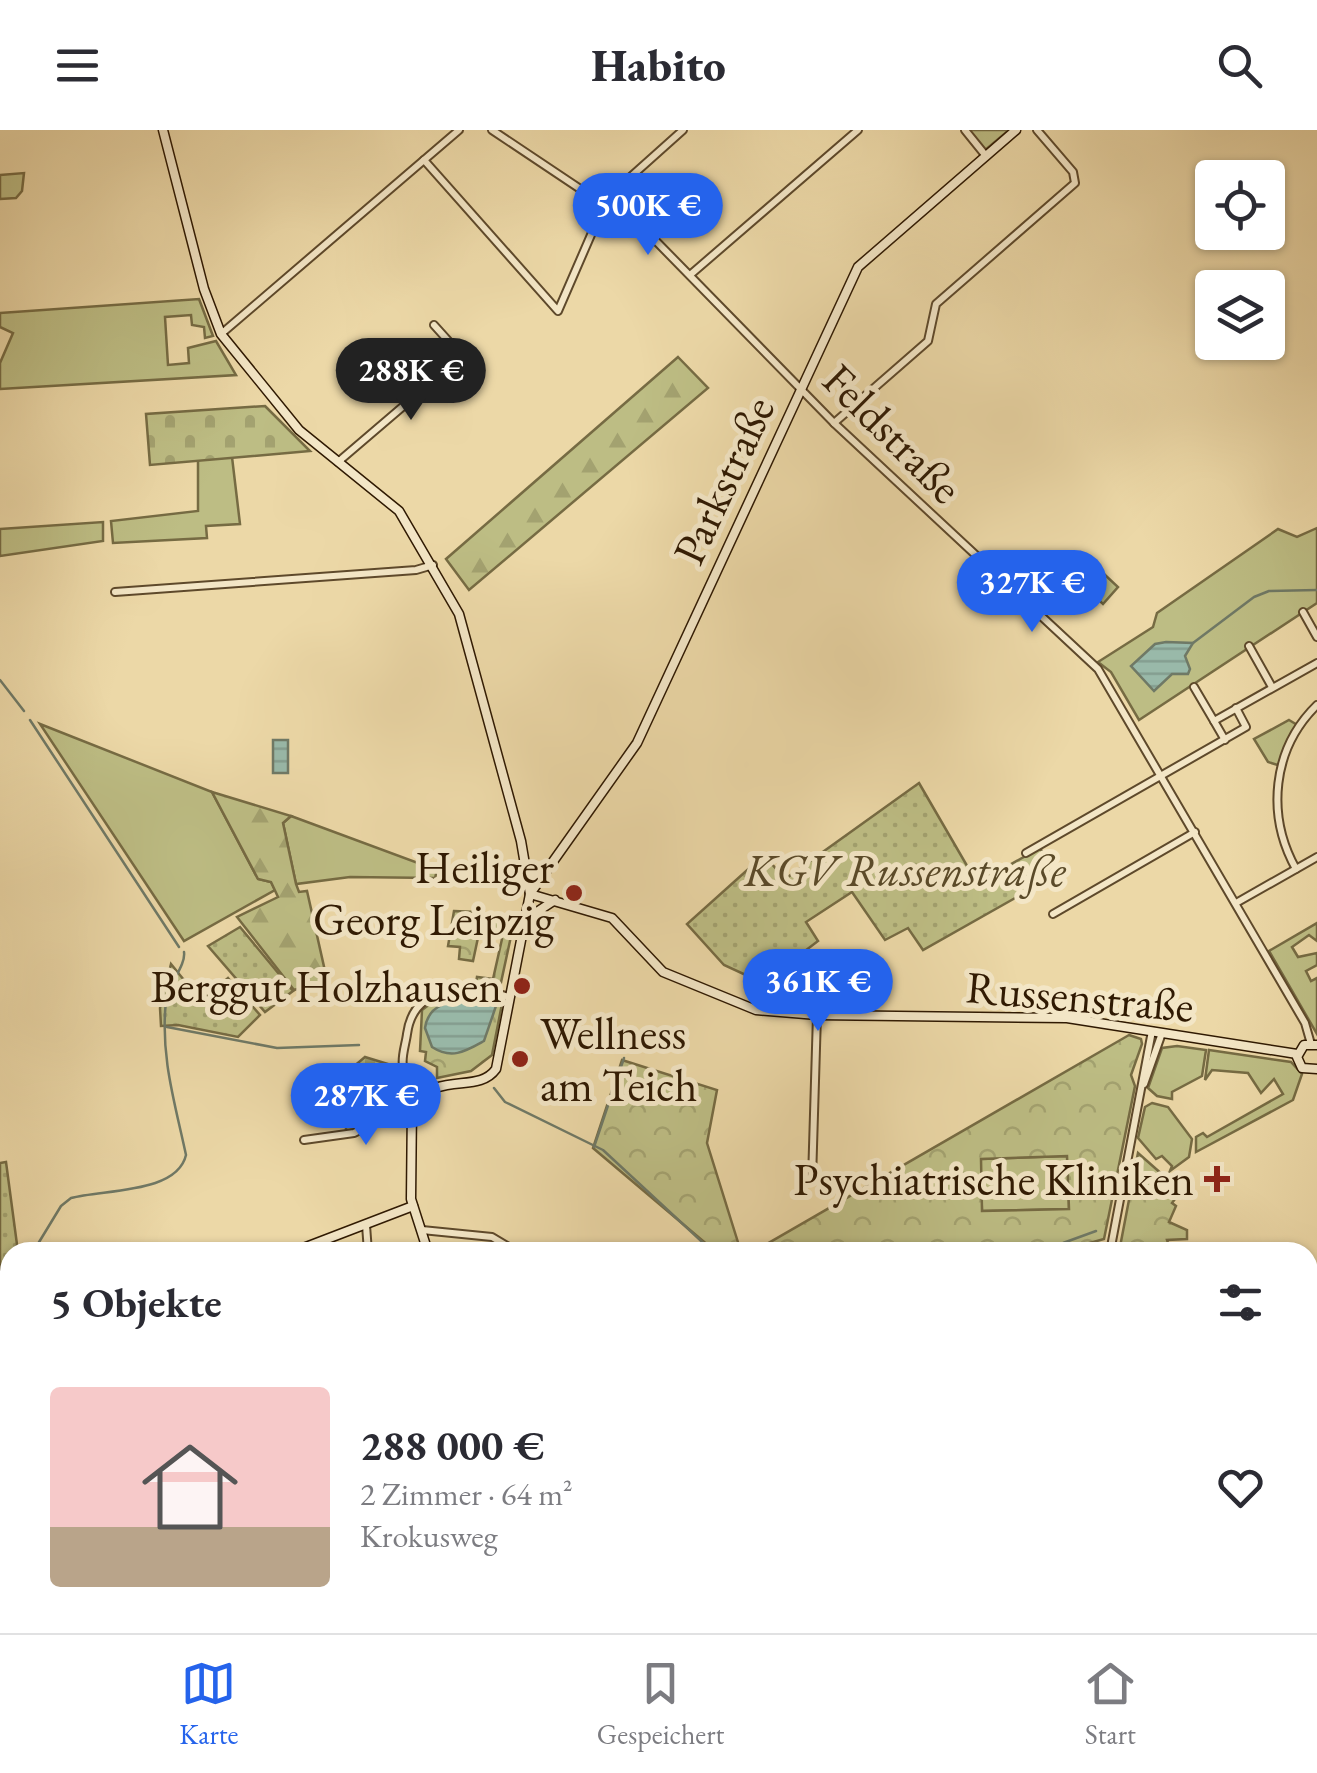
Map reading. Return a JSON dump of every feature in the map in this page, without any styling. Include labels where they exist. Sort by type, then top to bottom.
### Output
[{"type":"street","points":[[163,130],[204,290],[221,334],[282,412],[337,463],[398,510],[434,565],[472,650],[530,894],[504,1042],[490,1077],[431,1087],[412,1104],[354,1133],[304,1140]]},
{"type":"street","points":[[221,334],[459,130]]},
{"type":"street","name":"Feldstraße","points":[[492,130],[652,237],[834,424],[1098,670],[1314,1044]]},
{"type":"street","points":[[424,160],[558,310],[604,205],[684,130]]},
{"type":"street","points":[[690,274],[858,130]]},
{"type":"street","points":[[964,130],[986,156]]},
{"type":"street","name":"Parkstraße","points":[[530,894],[637,743],[858,267],[1016,130]]},
{"type":"street","points":[[834,424],[928,341],[936,304],[1075,184],[1074,172],[1037,130]]},
{"type":"street","points":[[434,325],[470,365]]},
{"type":"street","points":[[337,463],[462,356]]},
{"type":"street","points":[[115,592],[416,570],[434,565]]},
{"type":"street","points":[[1303,612],[1317,636]]},
{"type":"street","points":[[1249,646],[1272,687]]},
{"type":"street","points":[[1214,721],[1317,663]]},
{"type":"street","points":[[1194,686],[1224,740]]},
{"type":"street","points":[[1296,869],[1278,822],[1279,776],[1293,736],[1317,706]]},
{"type":"street","points":[[1026,853],[1246,727],[1236,708]]},
{"type":"street","points":[[1053,914],[1195,832]]},
{"type":"street","points":[[1236,903],[1317,857]]},
{"type":"street","name":"Russenstraße","points":[[530,894],[612,918],[654,965],[756,1010],[818,1016],[1067,1018],[1298,1054]]},
{"type":"street","points":[[524,921],[556,900]]},
{"type":"street","points":[[425,1242],[413,1206],[412,1083],[403,1066],[410,1014],[443,991],[468,988],[510,997]]},
{"type":"street","points":[[812,1180],[818,1016]]},
{"type":"street","points":[[1112,1242],[1157,1032]]},
{"type":"street","points":[[1314,1044],[1298,1054],[1302,1068],[1317,1069]]},
{"type":"street","points":[[320,1242],[413,1206]]},
{"type":"street","points":[[366,1225],[367,1242]]},
{"type":"street","points":[[422,1230],[492,1237],[500,1242]]},
{"type":"green space","points":[[968,130],[1009,130],[984,151]]},
{"type":"green space","points":[[24,173],[22,191],[16,198],[0,199],[0,175]]},
{"type":"green space","points":[[199,299],[213,336],[205,338],[204,327],[192,325],[191,315],[165,317],[168,365],[189,363],[188,348],[216,341],[236,375],[0,389],[0,363],[13,333],[0,327],[0,313]]},
{"type":"green space","points":[[678,357],[708,388],[469,590],[446,559]]},
{"type":"green space","points":[[265,406],[310,451],[150,465],[146,414]]},
{"type":"green space","points":[[232,457],[240,524],[206,526],[207,538],[113,543],[111,521],[198,511],[198,460]]},
{"type":"green space","points":[[103,522],[103,541],[0,556],[0,529]]},
{"type":"green space","points":[[1317,528],[1317,603],[1139,720],[1111,672],[1098,662],[1153,627],[1157,613],[1278,529],[1297,537]]},
{"type":"green space","points":[[1088,559],[1118,587],[1103,604],[1072,575]]},
{"type":"green space","points":[[1289,720],[1299,726],[1281,766],[1268,762],[1254,739]]},
{"type":"green space","points":[[40,724],[212,792],[258,879],[271,882],[275,890],[184,941]]},
{"type":"green space","name":"KGV Russenstraße","points":[[919,783],[977,883],[1040,848],[1056,875],[923,950],[908,928],[885,940],[852,892],[806,922],[818,941],[763,983],[724,965],[687,924],[764,855],[785,879]]},
{"type":"green space","points":[[212,792],[291,816],[283,823],[296,884],[299,892],[307,891],[327,980],[294,990],[237,917],[278,897],[271,882],[258,879]]},
{"type":"green space","points":[[291,816],[437,870],[435,878],[350,877],[296,884],[283,823]]},
{"type":"green space","points":[[454,911],[477,912],[513,927],[500,987],[476,983],[477,977],[493,979],[502,939],[498,932],[479,933],[473,961],[459,959],[460,947],[448,946]]},
{"type":"green space","points":[[1317,923],[1317,941],[1309,935],[1292,947],[1298,957],[1317,953],[1317,965],[1306,971],[1311,981],[1317,978],[1317,1034],[1269,951]]},
{"type":"green space","points":[[240,927],[293,991],[265,1012],[208,946]]},
{"type":"green space","points":[[171,964],[201,1001],[228,978],[260,1015],[238,1037],[178,1025],[161,1026],[160,1008]]},
{"type":"green space","points":[[466,994],[496,996],[502,1004],[492,1055],[471,1071],[437,1078],[437,1067],[425,1061],[426,1052],[420,1051],[422,1010],[434,1001]]},
{"type":"green space","points":[[1129,1035],[1141,1039],[1142,1044],[1131,1075],[1135,1086],[1104,1239],[770,1242]],"holes":[[[1067,1156],[1069,1209],[982,1211],[981,1159]]]},
{"type":"green space","points":[[1162,1048],[1206,1050],[1202,1076],[1172,1092],[1172,1099],[1157,1096],[1148,1088]]},
{"type":"green space","points":[[1209,1050],[1291,1062],[1302,1074],[1293,1100],[1196,1152],[1196,1137],[1203,1133],[1207,1137],[1283,1094],[1274,1079],[1261,1093],[1248,1073],[1212,1070],[1205,1080]]},
{"type":"green space","points":[[365,1057],[401,1068],[409,1096],[402,1108],[350,1132],[346,1130],[346,1119],[325,1117],[326,1112],[353,1067]]},
{"type":"green space","points":[[622,1060],[717,1090],[707,1143],[738,1242],[704,1242],[593,1148]]},
{"type":"green space","points":[[1152,1103],[1168,1107],[1192,1139],[1189,1157],[1170,1171],[1172,1166],[1162,1156],[1156,1159],[1138,1138],[1145,1107]]},
{"type":"green space","points":[[1138,1153],[1181,1191],[1172,1203],[1176,1206],[1169,1222],[1187,1230],[1187,1239],[1121,1242]]},
{"type":"green space","points":[[1068,1156],[1069,1209],[982,1211],[980,1159]]},
{"type":"green space","points":[[6,1162],[17,1242],[0,1242],[0,1163]]},
{"type":"shaded area","points":[[1193,643],[1185,656],[1190,669],[1188,674],[1172,674],[1154,691],[1131,666],[1155,644]]},
{"type":"shaded area","points":[[273,740],[288,740],[288,773],[273,773]]},
{"type":"shaded area","points":[[479,999],[496,1006],[484,1041],[452,1053],[432,1047],[425,1028],[432,1012],[445,1004]]},
{"type":"waterway","points":[[1193,643],[1254,597],[1269,591],[1317,590]]},
{"type":"waterway","points":[[0,680],[24,711]]},
{"type":"waterway","points":[[30,720],[179,947]]},
{"type":"waterway","points":[[39,1242],[61,1206],[71,1198],[137,1188],[169,1177],[180,1168],[186,1155],[170,1079],[165,1021],[167,995],[184,952]]},
{"type":"waterway","points":[[167,1027],[277,1048],[359,1045]]},
{"type":"waterway","points":[[594,1147],[624,1058]]},
{"type":"waterway","points":[[494,1088],[505,1102],[603,1150],[702,1242]]},
{"type":"waterway","points":[[1066,1242],[1096,1231]]},
{"type":"place","name":"Heiliger Georg Leipzig","points":[[574,893]]},
{"type":"place","name":"Berggut Holzhausen","points":[[522,986]]},
{"type":"place","name":"Wellness am Teich","points":[[520,1059]]},
{"type":"place","name":"Psychiatrische Kliniken","points":[[1217,1179]]}]
